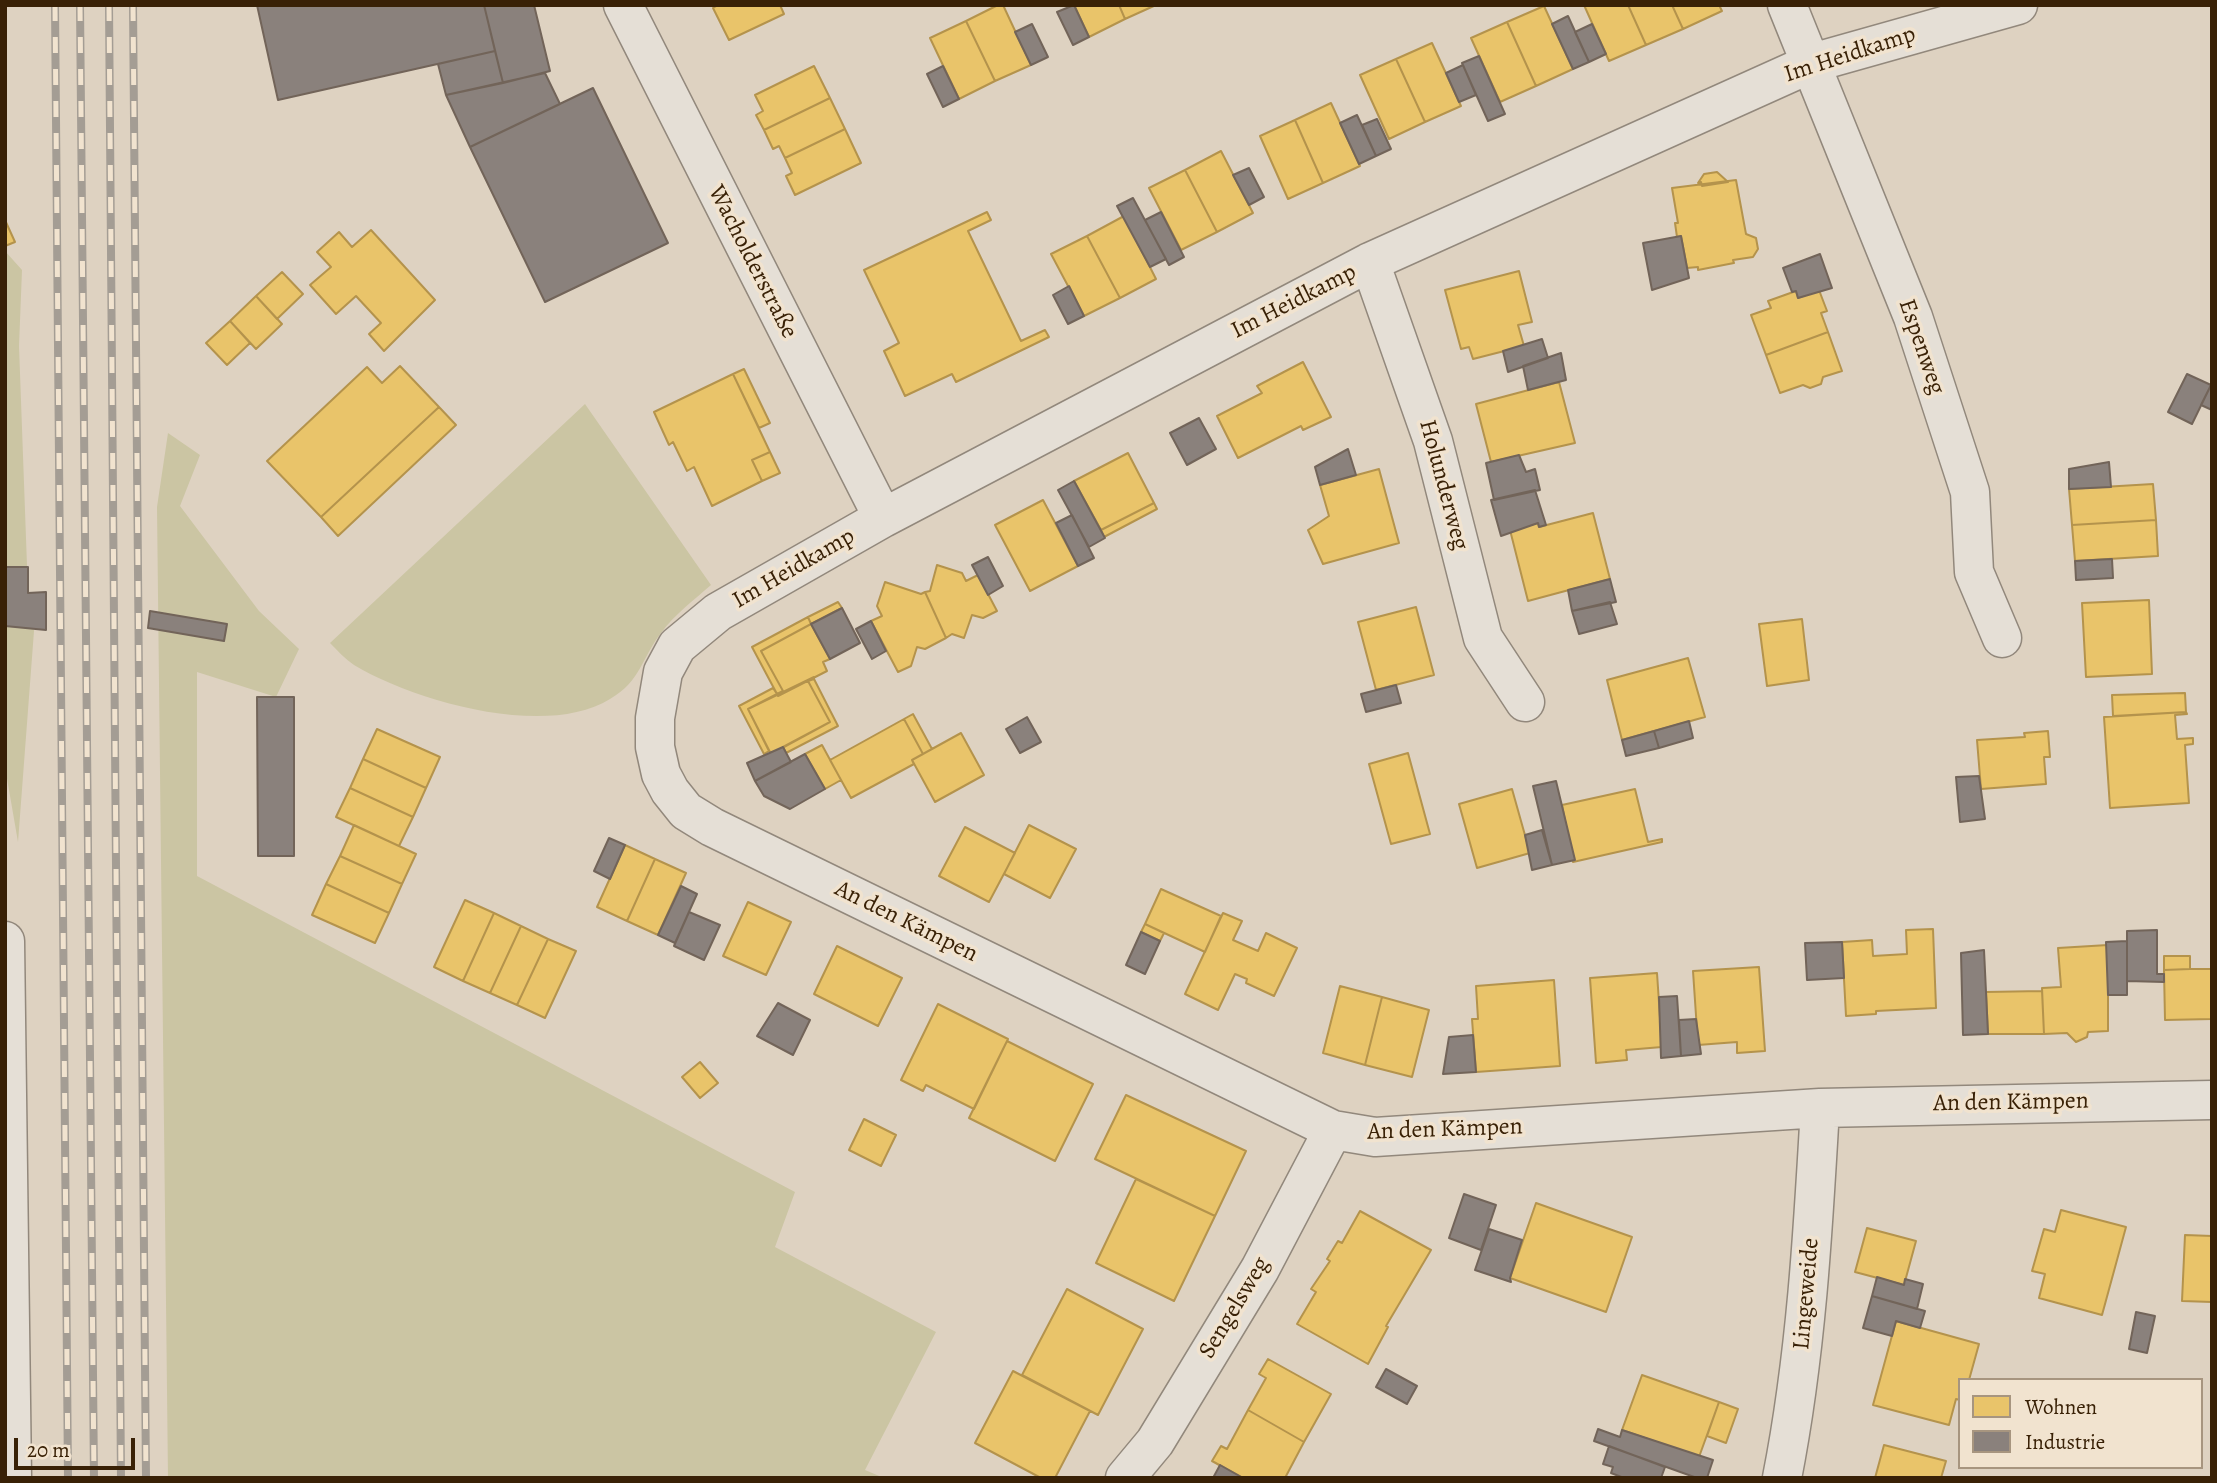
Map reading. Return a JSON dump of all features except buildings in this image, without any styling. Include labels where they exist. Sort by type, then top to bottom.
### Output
[{"type":"street","name":"Wacholderstraße","points":[[623,5],[883,518]]},
{"type":"street","points":[[1787,5],[1812,63]]},
{"type":"street","name":"Im Heidkamp","points":[[654,718],[663,672],[677,646],[718,612],[883,518],[1370,262],[1812,63],[2018,5]]},
{"type":"street","name":"Espenweg","points":[[1812,63],[1913,317],[1969,492],[1975,572],[2002,638]]},
{"type":"street","name":"Holunderweg","points":[[1370,262],[1433,441],[1483,638],[1525,702]]},
{"type":"street","name":"An den Kämpen","points":[[654,718],[655,747],[661,774],[670,791],[686,811],[712,827],[1333,1130],[1375,1137],[1820,1108],[2212,1100]]},
{"type":"street","points":[[5,941],[12,1478]]},
{"type":"street","name":"Lingeweide","points":[[1782,1478],[1794,1419],[1811,1259],[1820,1108]]},
{"type":"street","name":"Sengelsweg","points":[[1125,1478],[1155,1442],[1260,1269],[1333,1130]]},
{"type":"shaded area","points":[[5,251],[22,270],[19,346],[28,593],[34,631],[18,842],[5,767]]},
{"type":"shaded area","points":[[585,404],[711,585],[666,626],[628,685],[610,699],[583,710],[551,716],[480,710],[444,702],[380,678],[354,665],[330,643]]},
{"type":"shaded area","points":[[168,433],[200,455],[180,506],[259,611],[299,649],[276,697],[197,672],[197,876],[795,1192],[775,1247],[936,1332],[865,1470],[884,1478],[168,1478],[157,507]]},
{"type":"railway","points":[[55,5],[68,1478]]},
{"type":"railway","points":[[80,5],[94,1478]]},
{"type":"railway","points":[[109,5],[121,1478]]},
{"type":"railway","points":[[133,5],[146,1478]]}]
